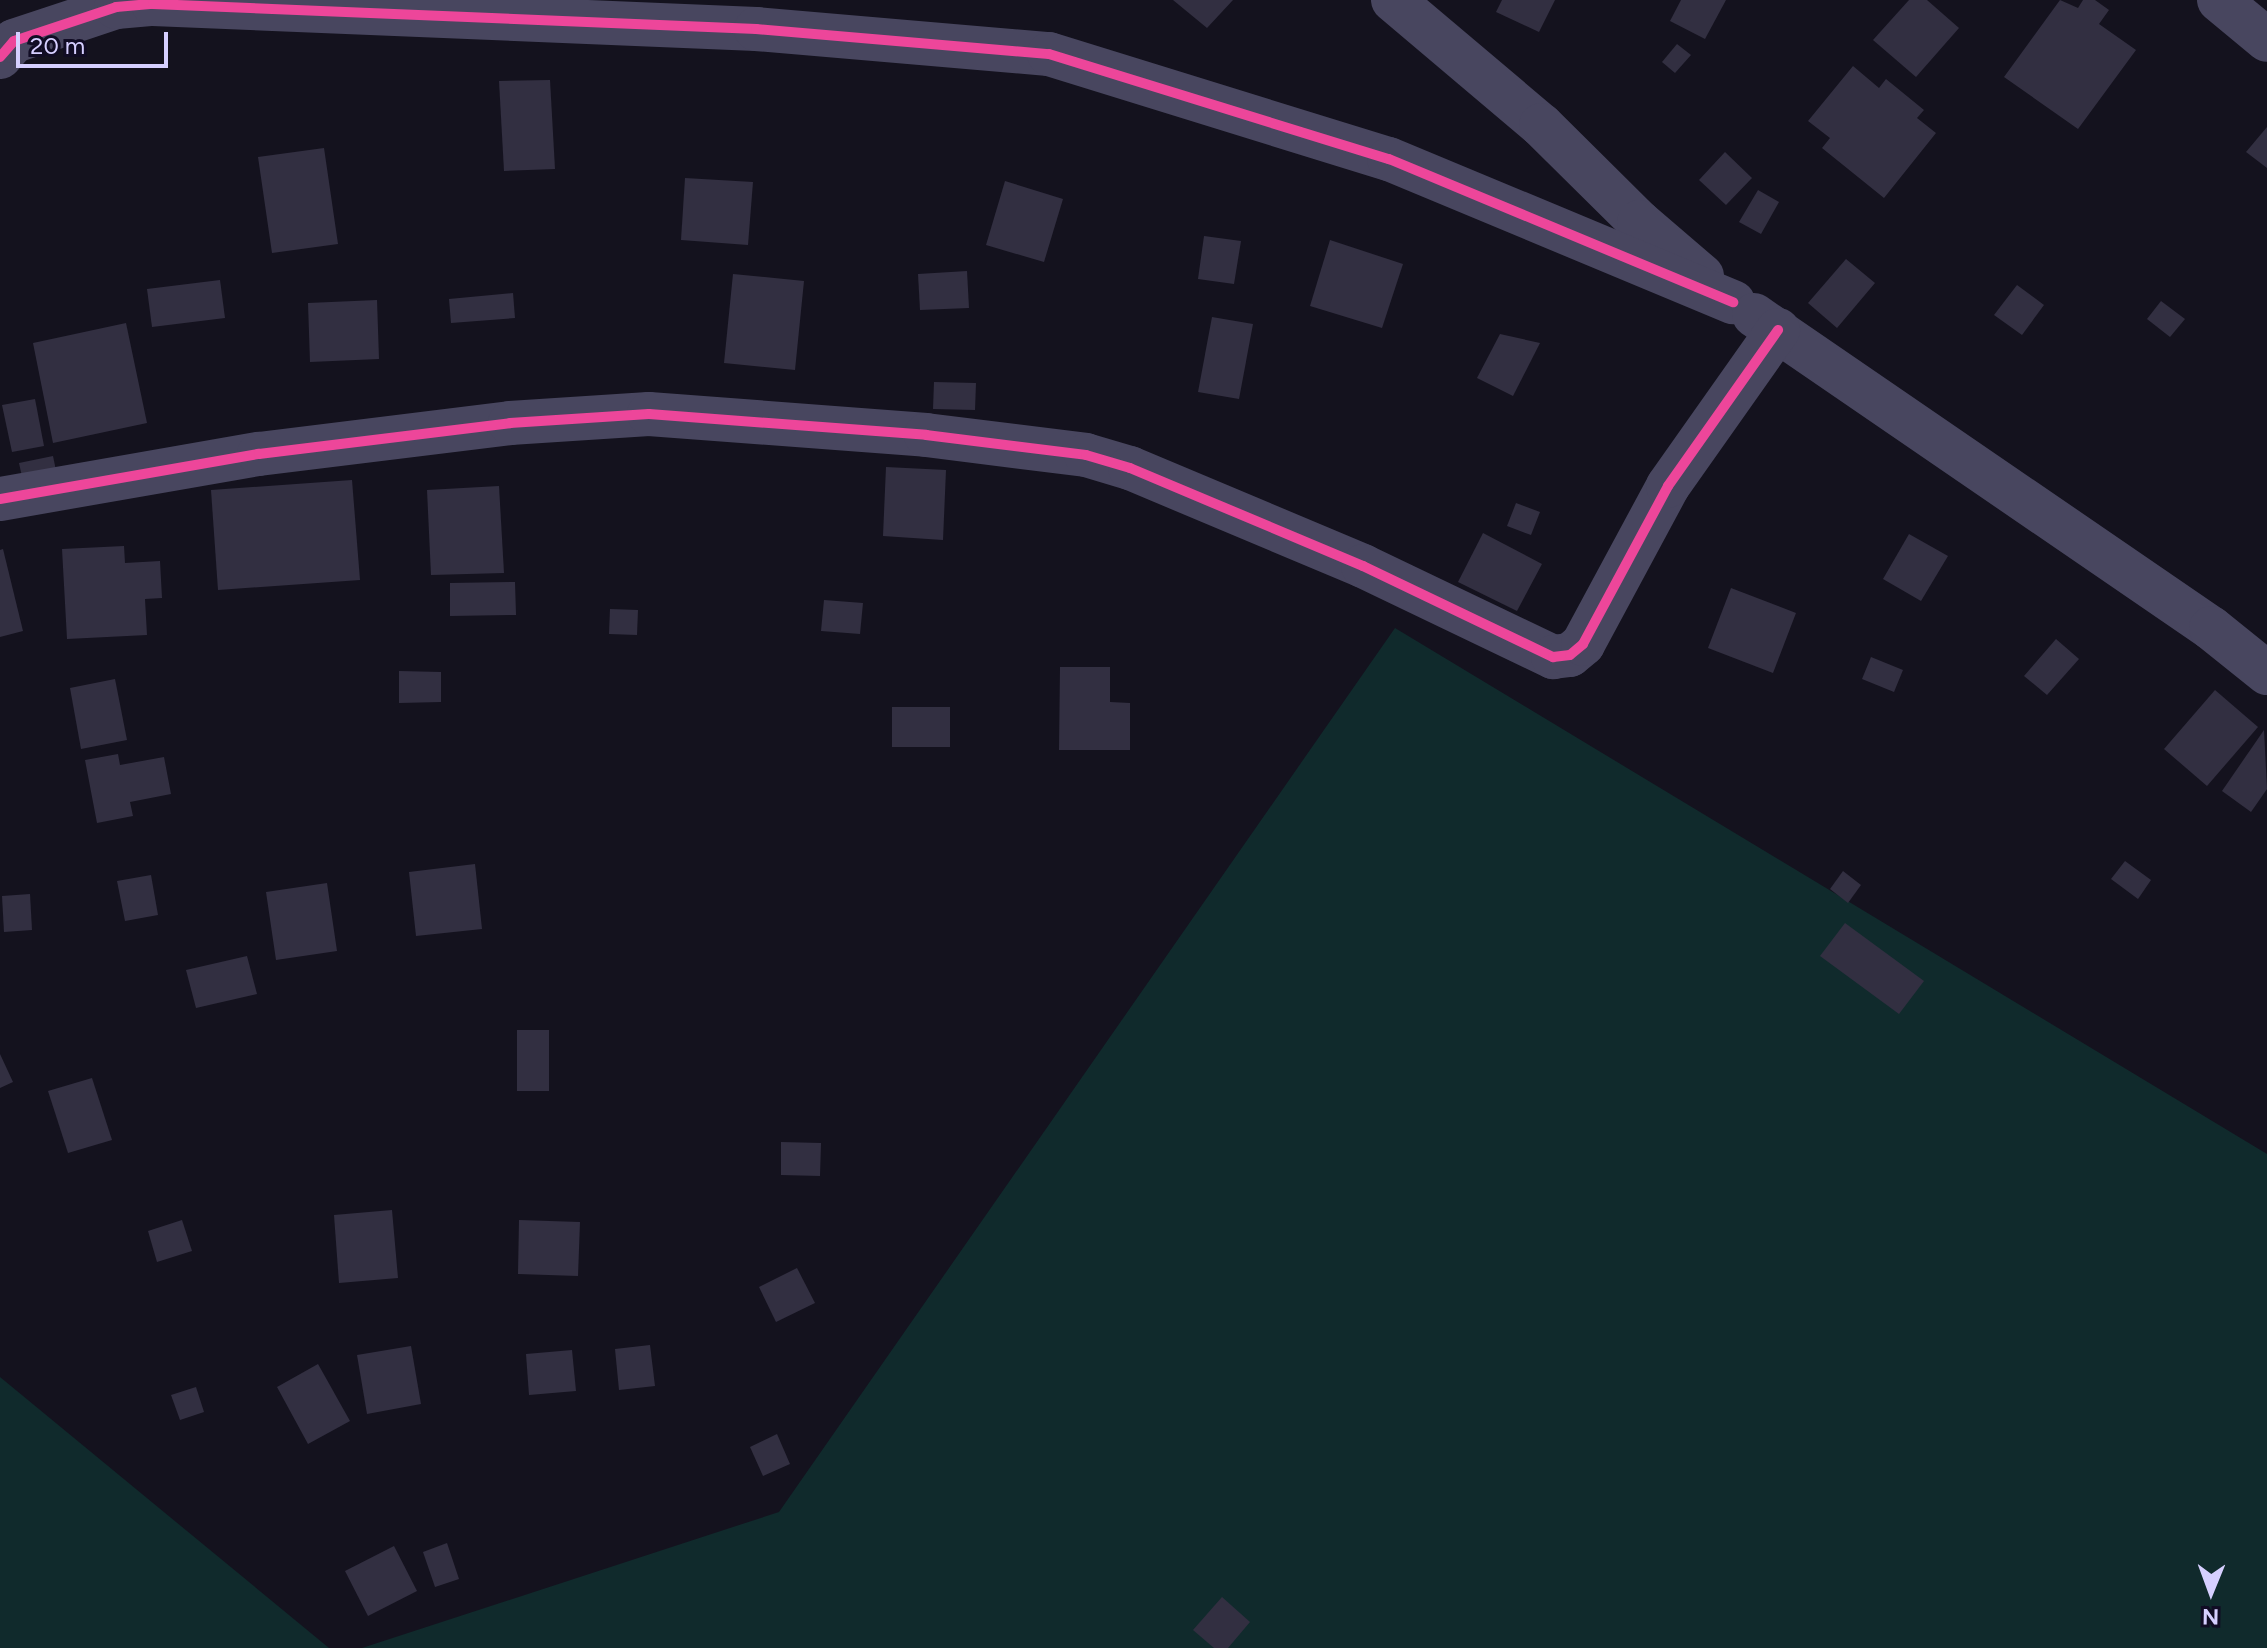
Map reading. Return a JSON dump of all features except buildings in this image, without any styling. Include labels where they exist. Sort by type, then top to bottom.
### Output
[{"type":"street","points":[[717,0],[756,29]]},
{"type":"street","points":[[1393,0],[1541,125],[1639,222],[1733,302],[2211,628],[2267,673]]},
{"type":"street","points":[[2219,0],[2267,40]]},
{"type":"street","points":[[0,57],[14,41],[116,7],[153,4],[756,29],[1049,54],[1389,159],[1733,302]]},
{"type":"street","points":[[0,499],[259,454],[510,423],[649,414],[926,435],[1086,455],[1130,468],[1350,560],[1553,657],[1570,655],[1583,644],[1668,486],[1778,330]]},
{"type":"green space","points":[[1395,628],[2267,1154],[2267,1648],[362,1648],[779,1512]]},
{"type":"green space","points":[[0,1377],[329,1648],[0,1648]]},
{"type":"cycle path","points":[[0,57],[14,41],[116,7],[153,4],[756,29],[1049,54],[1389,159],[1733,302]]},
{"type":"cycle path","points":[[0,499],[259,454],[510,423],[649,414],[926,435],[1086,455],[1130,468],[1363,566],[1553,657],[1570,655],[1583,644],[1668,486],[1778,330]]}]
